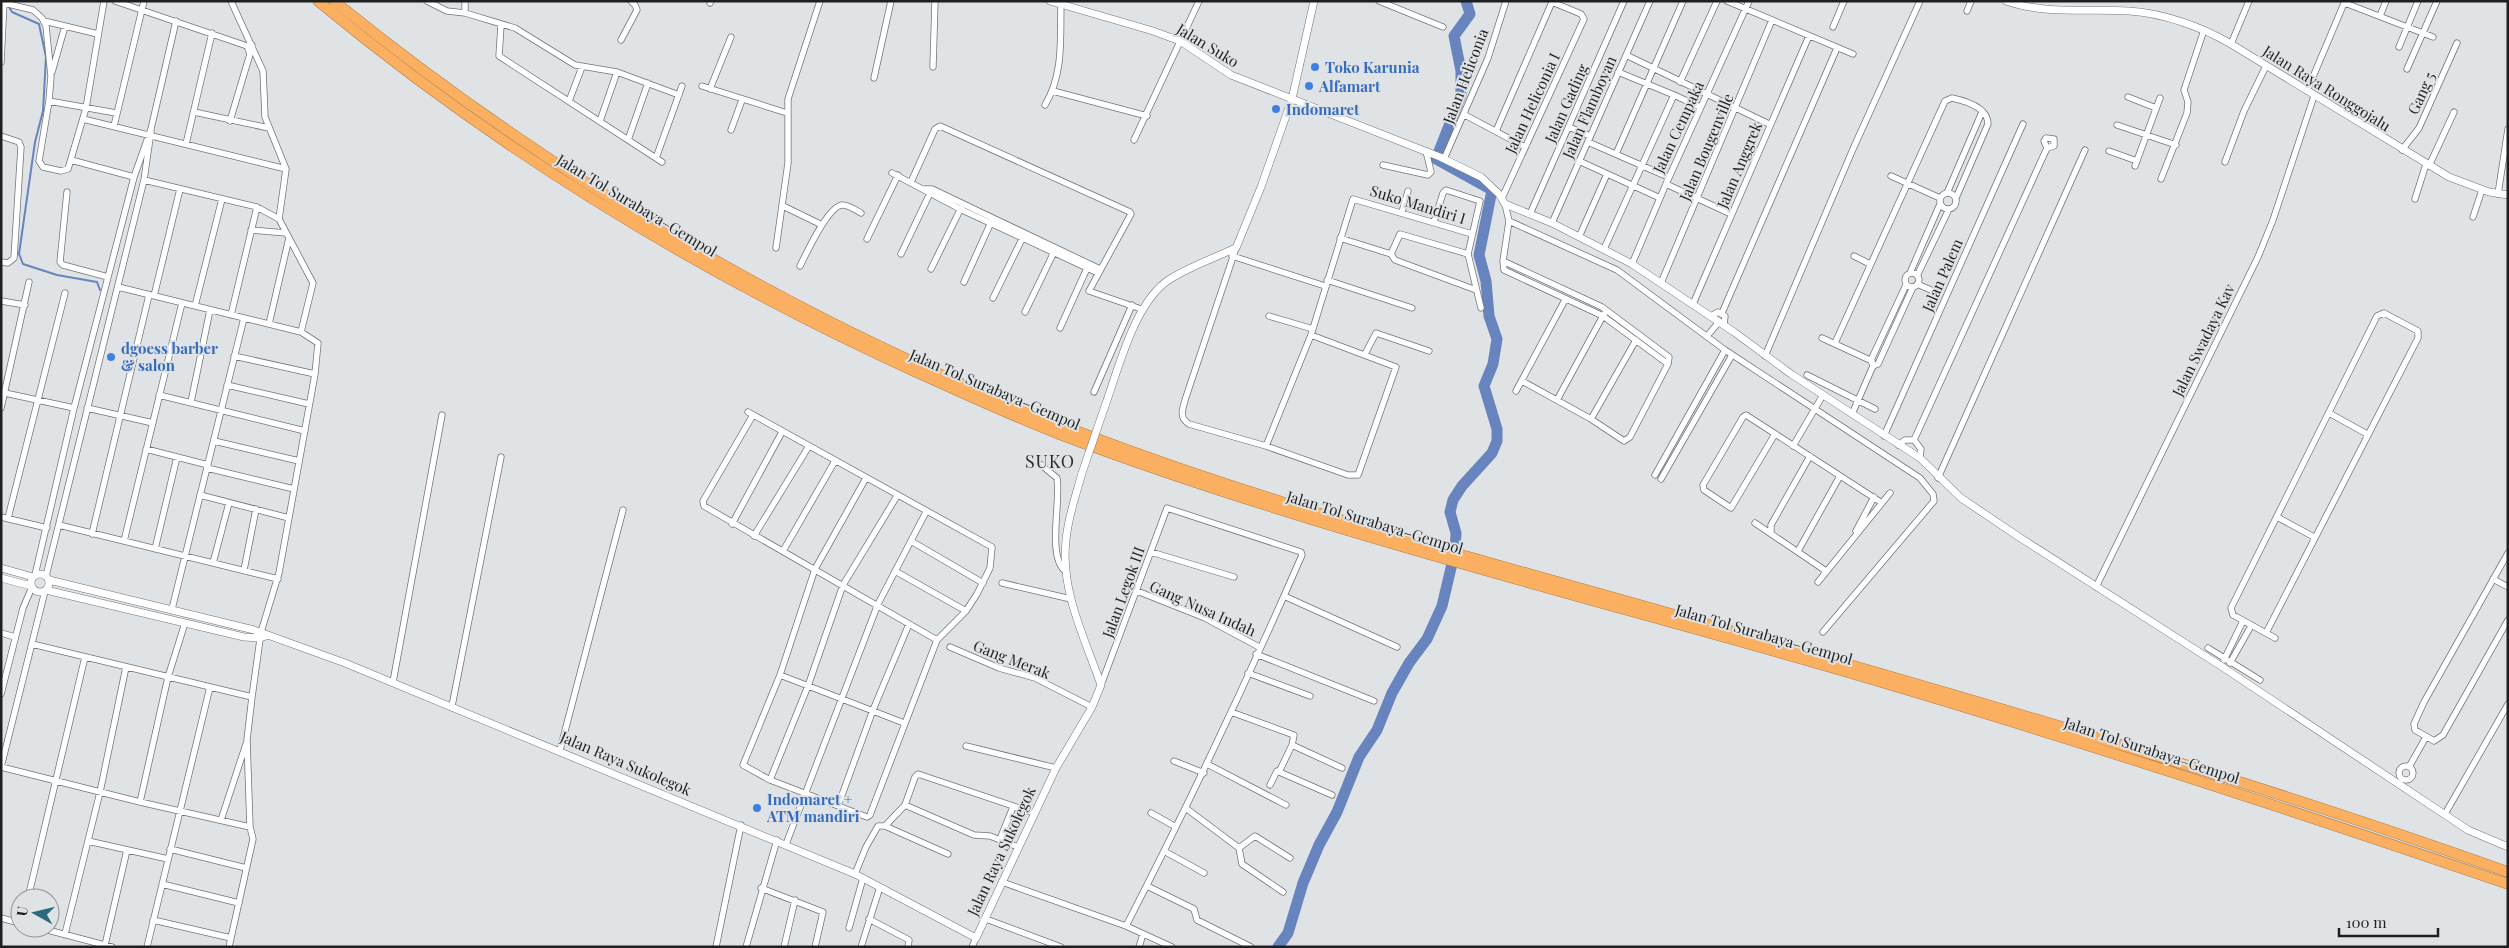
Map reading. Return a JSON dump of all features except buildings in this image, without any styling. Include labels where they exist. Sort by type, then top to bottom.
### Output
[{"type":"highway","name":"Jalan Tol Surabaya–Gempol","points":[[318,1],[371,45],[445,100],[550,171],[643,230],[770,301],[853,343],[1063,435],[1236,496],[1467,561],[2062,737],[2508,884]]},
{"type":"highway","name":"Jalan Tol Surabaya–Gempol","points":[[334,1],[385,43],[507,131],[626,208],[736,271],[868,340],[1013,405],[1131,451],[1443,554]]},
{"type":"highway","name":"Jalan Tol Surabaya–Gempol","points":[[1467,561],[2005,710],[2237,780],[2508,872]]},
{"type":"street","points":[[44,21],[48,40],[51,76],[50,101],[39,164],[61,172],[68,169],[86,108],[104,1]]},
{"type":"street","points":[[115,1],[250,46]]},
{"type":"street","points":[[114,126],[144,1]]},
{"type":"street","points":[[428,1],[447,10],[465,13],[515,28],[582,67],[617,72],[678,95]]},
{"type":"street","points":[[465,13],[466,1]]},
{"type":"street","points":[[620,40],[637,10],[636,5],[631,1]]},
{"type":"street","points":[[776,248],[783,206],[789,133],[788,99],[820,1]]},
{"type":"street","points":[[874,78],[891,1]]},
{"type":"street","points":[[932,66],[935,1]]},
{"type":"street","name":"Jalan Suko","points":[[1050,1],[1066,3],[1180,41],[1231,75],[1429,152],[1481,177],[1504,201]]},
{"type":"street","points":[[1134,140],[1147,116],[1198,1]]},
{"type":"street","points":[[1311,335],[1396,367],[1358,475],[1348,476],[1266,446],[1189,424],[1181,415],[1232,256],[1261,187],[1292,99],[1314,1]]},
{"type":"street","points":[[1379,1],[1443,27]]},
{"type":"street","name":"Jalan Heliconia","points":[[1442,158],[1465,115],[1495,40],[1506,1]]},
{"type":"street","name":"Jalan Gading","points":[[1530,214],[1624,1]]},
{"type":"street","name":"Jalan Flamboyan","points":[[1552,223],[1650,1]]},
{"type":"street","points":[[1616,154],[1683,1]]},
{"type":"street","points":[[1680,82],[1717,1]]},
{"type":"street","points":[[1728,1],[1747,5],[1772,20],[1853,54]]},
{"type":"street","points":[[1833,27],[1844,1]]},
{"type":"street","points":[[1765,356],[1853,149],[1920,1]]},
{"type":"street","points":[[1967,11],[1971,1]]},
{"type":"street","name":"Jalan Raya Ronggojalu","points":[[2006,1],[2129,11],[2204,30],[2231,44],[2449,177],[2482,190],[2508,195]]},
{"type":"street","points":[[2231,44],[2249,1]]},
{"type":"street","points":[[2380,16],[2386,1]]},
{"type":"street","points":[[2399,47],[2418,1]]},
{"type":"street","points":[[2407,69],[2438,1]]},
{"type":"street","points":[[230,2],[263,71],[265,117],[286,169],[279,219],[313,283],[302,332]]},
{"type":"street","points":[[1496,132],[1550,2]]},
{"type":"street","name":"Jalan Heliconia I","points":[[1504,201],[1525,147],[1584,19],[1581,14],[1550,2]]},
{"type":"street","points":[[2307,91],[2345,2],[2433,37]]},
{"type":"street","points":[[1,62],[4,3],[17,4],[33,10],[44,21],[98,34]]},
{"type":"street","points":[[1045,105],[1053,91],[1061,61],[1066,3]]},
{"type":"street","name":"Jalan Cempaka","points":[[1632,264],[1667,180],[1747,5]]},
{"type":"street","name":"Jalan Bougenville","points":[[1661,283],[1772,20]]},
{"type":"street","points":[[176,21],[150,134],[144,180],[59,525],[46,590],[1,767],[250,827]]},
{"type":"street","points":[[502,25],[500,56],[662,162]]},
{"type":"street","points":[[51,76],[65,26]]},
{"type":"street","points":[[2161,180],[2187,113],[2188,102],[2184,90],[2204,30]]},
{"type":"street","points":[[186,144],[212,33]]},
{"type":"street","name":"Jalan Anggrek","points":[[1693,304],[1808,36]]},
{"type":"street","points":[[710,90],[731,37]]},
{"type":"street","name":"Gang 5","points":[[2402,150],[2419,128],[2457,43]]},
{"type":"street","points":[[230,121],[250,54],[250,46]]},
{"type":"street","points":[[1709,334],[1720,324],[1725,316],[1722,313],[1837,48]]},
{"type":"street","points":[[1626,55],[1735,109],[1770,124]]},
{"type":"street","points":[[2225,162],[2244,111],[2266,66]]},
{"type":"street","points":[[569,101],[582,67]]},
{"type":"street","points":[[600,121],[617,72]]},
{"type":"street","points":[[1618,72],[1700,107]]},
{"type":"street","points":[[628,140],[648,83]]},
{"type":"street","points":[[656,158],[682,86]]},
{"type":"street","points":[[702,86],[787,113]]},
{"type":"street","points":[[1053,91],[1147,116]]},
{"type":"street","points":[[1604,249],[1674,95]]},
{"type":"street","name":"Jalan Swadaya Kav","points":[[2096,587],[2258,257],[2273,220],[2314,96]]},
{"type":"street","points":[[2128,97],[2156,108]]},
{"type":"street","points":[[1835,343],[1906,183],[1945,101],[1952,98],[1958,99],[1982,109],[1982,112],[1988,118],[1988,124],[1956,198],[1956,204],[1949,209],[1917,276],[1915,286],[1874,363]]},
{"type":"street","points":[[2109,151],[2136,164],[2160,98]]},
{"type":"street","points":[[731,130],[742,100]]},
{"type":"street","points":[[50,101],[116,113]]},
{"type":"street","points":[[194,112],[269,128]]},
{"type":"street","points":[[1852,414],[1906,284],[1904,279],[1910,274],[1940,201],[1946,192],[1982,112]]},
{"type":"street","points":[[2415,200],[2427,165],[2454,112]]},
{"type":"street","points":[[1465,115],[1525,147]]},
{"type":"street","points":[[83,119],[286,169]]},
{"type":"street","name":"Jalan Palem","points":[[1884,436],[2023,124]]},
{"type":"street","points":[[2117,125],[2176,145]]},
{"type":"street","points":[[911,182],[935,129],[940,126],[1130,212],[1131,214],[1089,291],[1132,305],[1141,310]]},
{"type":"street","points":[[1569,127],[1616,154],[1643,166],[1698,198],[1732,214]]},
{"type":"street","points":[[2498,194],[2508,129]]},
{"type":"street","points":[[1,694],[47,528],[74,408],[134,177],[150,134]]},
{"type":"street","points":[[1,136],[19,142],[21,147],[14,258],[8,263],[1,262]]},
{"type":"street","points":[[1914,440],[2046,148]]},
{"type":"street","points":[[1938,478],[2086,150]]},
{"type":"street","points":[[1383,165],[1428,175],[1431,172],[1429,152]]},
{"type":"street","points":[[142,155],[148,156]]},
{"type":"street","points":[[71,160],[134,177]]},
{"type":"street","points":[[1579,161],[1660,198]]},
{"type":"street","points":[[867,239],[895,174],[1099,271]]},
{"type":"street","points":[[1579,237],[1607,174]]},
{"type":"street","points":[[1891,176],[1940,201],[1944,208],[1949,209]]},
{"type":"street","points":[[144,180],[257,207],[279,219]]},
{"type":"street","points":[[92,534],[120,416],[180,189]]},
{"type":"street","points":[[1434,222],[1443,193],[1446,190],[1478,199],[1480,202],[1468,254],[1480,308]]},
{"type":"street","points":[[2473,217],[2482,190]]},
{"type":"street","points":[[900,254],[929,191]]},
{"type":"street","points":[[68,192],[60,262],[63,265],[108,276]]},
{"type":"street","points":[[1402,212],[1408,192]]},
{"type":"street","points":[[1946,192],[1956,198]]},
{"type":"street","name":"Suko Mandiri I","points":[[1340,238],[1352,200],[1356,198],[1472,234]]},
{"type":"street","points":[[195,306],[222,199]]},
{"type":"street","points":[[1504,201],[1632,264],[1693,304],[1765,356],[1819,402],[1920,478],[1934,498],[1934,502],[1823,632]]},
{"type":"street","points":[[1504,201],[1509,221],[1503,261],[1504,270],[1565,300],[1603,316],[1668,364]]},
{"type":"street","points":[[800,266],[822,225],[833,210],[840,205],[861,212]]},
{"type":"street","points":[[783,206],[822,225]]},
{"type":"street","points":[[231,315],[257,207]]},
{"type":"street","points":[[931,269],[962,207]]},
{"type":"street","points":[[964,282],[992,221]]},
{"type":"street","points":[[1509,221],[1616,270],[1709,334],[1732,355],[1819,402],[1852,414],[1898,446],[1920,458],[1938,478],[1961,498],[2096,587],[2401,782],[2445,814],[2490,841],[2508,847]]},
{"type":"street","points":[[251,230],[287,235]]},
{"type":"street","points":[[1391,254],[1400,234],[1468,254]]},
{"type":"street","points":[[269,324],[287,235]]},
{"type":"street","points":[[993,298],[1024,236]]},
{"type":"street","points":[[1266,446],[1311,335],[1340,238],[1391,254],[1395,260],[1476,290]]},
{"type":"street","points":[[1101,685],[1071,599],[1065,571],[1067,530],[1082,473],[1141,310],[1154,292],[1170,279],[1236,248]]},
{"type":"street","points":[[1025,312],[1055,250]]},
{"type":"street","points":[[1232,256],[1412,308]]},
{"type":"street","points":[[1854,256],[1870,264]]},
{"type":"street","points":[[1503,261],[1607,310],[1668,355],[1668,364],[1629,439],[1621,440],[1591,419],[1522,380]]},
{"type":"street","points":[[1060,328],[1088,266]]},
{"type":"street","points":[[1910,274],[1917,276]]},
{"type":"street","points":[[1,408],[29,282]]},
{"type":"street","points":[[1906,284],[1931,290]]},
{"type":"street","points":[[118,287],[302,332],[318,343],[315,374],[278,579],[263,635],[252,697],[247,740],[250,827],[253,839],[229,947]]},
{"type":"street","points":[[47,528],[5,517],[38,400],[65,293]]},
{"type":"street","points":[[1516,391],[1565,300]]},
{"type":"street","points":[[1,301],[24,305]]},
{"type":"street","points":[[124,541],[182,303]]},
{"type":"street","points":[[1094,392],[1132,305]]},
{"type":"street","points":[[99,310],[112,313]]},
{"type":"street","points":[[190,402],[210,310]]},
{"type":"street","points":[[1557,400],[1607,310]]},
{"type":"street","points":[[1711,316],[1718,312],[1722,313]]},
{"type":"street","points":[[2266,633],[2418,338],[2418,331],[2384,313],[2378,316],[2231,608],[2233,615],[2275,638]]},
{"type":"street","points":[[1269,316],[1313,328]]},
{"type":"street","points":[[172,609],[244,318]]},
{"type":"street","points":[[1365,354],[1376,333],[1429,351]]},
{"type":"street","points":[[1822,338],[1874,363]]},
{"type":"street","points":[[1591,419],[1636,340]]},
{"type":"street","points":[[1655,475],[1725,350]]},
{"type":"street","points":[[1662,479],[1732,355]]},
{"type":"street","points":[[234,356],[315,374]]},
{"type":"street","points":[[1,374],[8,373]]},
{"type":"street","points":[[1807,375],[1875,409]]},
{"type":"street","points":[[228,384],[309,404]]},
{"type":"street","points":[[5,393],[74,408]]},
{"type":"street","points":[[159,395],[305,430]]},
{"type":"street","points":[[1793,446],[1819,402]]},
{"type":"street","points":[[87,408],[152,423]]},
{"type":"street","points":[[2330,413],[2367,434]]},
{"type":"street","points":[[866,478],[815,569],[780,675],[743,764],[744,766],[770,780],[805,794],[867,817],[870,815],[937,640],[966,611],[983,583],[992,562],[992,547],[750,414],[702,503],[705,508],[732,524],[783,551],[815,569],[843,585],[878,604],[937,640]]},
{"type":"street","points":[[393,682],[442,415]]},
{"type":"street","points":[[1775,434],[1731,508],[1704,490],[1703,485],[1743,417],[1750,416],[1793,446],[1882,502]]},
{"type":"street","points":[[732,524],[782,432]]},
{"type":"street","points":[[214,440],[299,460]]},
{"type":"street","points":[[1898,446],[1904,440],[1914,440],[1921,448],[1920,458]]},
{"type":"street","points":[[754,536],[809,446]]},
{"type":"street","points":[[146,449],[294,489]]},
{"type":"street","points":[[1771,532],[1771,525],[1810,456]]},
{"type":"street","points":[[155,549],[177,457]]},
{"type":"street","points":[[452,706],[501,457]]},
{"type":"street","points":[[1663,460],[1670,465]]},
{"type":"street","points":[[783,551],[835,461]]},
{"type":"street","points":[[1040,464],[1057,478],[1059,502],[1056,549],[1060,566],[1065,571]]},
{"type":"street","points":[[1798,550],[1840,476]]},
{"type":"street","points":[[1865,519],[1890,493]]},
{"type":"street","points":[[200,495],[289,518]]},
{"type":"street","points":[[770,780],[808,686],[843,585],[897,496]]},
{"type":"street","points":[[1818,582],[1850,543],[1865,519],[1874,497]]},
{"type":"street","points":[[213,563],[229,502]]},
{"type":"street","name":"Jalan Legok III","points":[[1101,685],[1167,508],[1299,550],[1302,555],[1284,596]]},
{"type":"street","points":[[244,570],[256,509]]},
{"type":"street","points":[[560,750],[623,510]]},
{"type":"street","points":[[786,844],[878,604],[926,512]]},
{"type":"street","points":[[2277,517],[2314,537]]},
{"type":"street","points":[[1754,523],[1771,532],[1826,571]]},
{"type":"street","points":[[59,525],[278,579]]},
{"type":"street","points":[[911,541],[983,583]]},
{"type":"street","points":[[1151,552],[1234,577]]},
{"type":"street","points":[[2508,553],[2414,724],[2415,730],[2436,741],[2444,735],[2508,620]]},
{"type":"street","points":[[1,568],[34,576],[41,574],[48,578],[172,609],[263,635]]},
{"type":"street","points":[[895,571],[966,611]]},
{"type":"street","points":[[1,578],[31,586],[38,592],[46,590],[244,637],[263,635]]},
{"type":"street","points":[[2493,579],[2508,587]]},
{"type":"street","points":[[1002,582],[1071,599]]},
{"type":"street","name":"Gang Nusa Indah","points":[[1137,591],[1204,618],[1259,647]]},
{"type":"street","points":[[1126,926],[1204,773],[1259,647],[1284,596],[1397,646]]},
{"type":"street","points":[[2224,668],[2225,658],[2243,621]]},
{"type":"street","points":[[140,802],[168,677],[185,624]]},
{"type":"street","points":[[838,806],[873,710],[909,624]]},
{"type":"street","points":[[2224,668],[2231,662],[2251,626]]},
{"type":"street","points":[[1,633],[16,637]]},
{"type":"street","name":"Jalan Raya Sukolegok","points":[[263,635],[393,682],[777,840],[855,874],[976,938],[1056,768],[1092,707],[1101,685]]},
{"type":"street","points":[[32,644],[252,697]]},
{"type":"street","name":"Gang Merak","points":[[950,647],[1000,668],[1034,678],[1092,707]]},
{"type":"street","points":[[2208,648],[2260,680]]},
{"type":"street","points":[[1256,654],[1374,701]]},
{"type":"street","points":[[31,888],[58,780],[85,657]]},
{"type":"street","points":[[65,934],[100,792],[126,667]]},
{"type":"street","points":[[1248,673],[1310,696]]},
{"type":"street","points":[[780,675],[904,723]]},
{"type":"street","points":[[147,947],[210,687]]},
{"type":"street","points":[[2445,814],[2508,704]]},
{"type":"street","points":[[1231,712],[1294,736],[1292,745],[1279,772],[1270,785]]},
{"type":"street","points":[[2409,767],[2426,736]]},
{"type":"street","points":[[221,820],[247,740]]},
{"type":"street","points":[[1292,745],[1342,768]]},
{"type":"street","points":[[966,746],[1056,768]]},
{"type":"street","points":[[1174,760],[1204,773]]},
{"type":"street","points":[[1207,764],[1286,805]]},
{"type":"street","points":[[2401,782],[2400,770],[2403,767],[2409,767]]},
{"type":"street","points":[[2401,782],[2412,776],[2412,770],[2409,767]]},
{"type":"street","points":[[1279,772],[1332,795]]},
{"type":"street","points":[[885,826],[905,806],[915,777],[921,774],[1034,813]]},
{"type":"street","points":[[905,806],[974,835],[990,836],[1018,847]]},
{"type":"street","points":[[1000,840],[1013,807]]},
{"type":"street","points":[[1186,809],[1239,848],[1242,864],[1284,892]]},
{"type":"street","points":[[1150,813],[1176,827]]},
{"type":"street","points":[[716,947],[741,826]]},
{"type":"street","points":[[855,874],[873,832],[878,826],[885,826],[948,854]]},
{"type":"street","points":[[1239,848],[1255,836],[1290,858]]},
{"type":"street","points":[[746,947],[761,888],[777,840]]},
{"type":"street","points":[[88,841],[168,859]]},
{"type":"street","points":[[170,849],[246,868]]},
{"type":"street","points":[[105,945],[127,850]]},
{"type":"street","points":[[1164,851],[1204,873]]},
{"type":"street","points":[[849,928],[863,878]]},
{"type":"street","points":[[1002,882],[1126,926],[1172,947]]},
{"type":"street","points":[[162,884],[239,903]]},
{"type":"street","points":[[1147,886],[1194,909],[1197,920],[1251,947]]},
{"type":"street","points":[[861,947],[880,887]]},
{"type":"street","points":[[761,888],[823,912],[815,947]]},
{"type":"street","points":[[784,947],[795,900]]},
{"type":"street","points":[[869,919],[909,940],[908,947]]},
{"type":"street","points":[[986,919],[1061,947]]},
{"type":"street","points":[[153,920],[231,938]]},
{"type":"street","points":[[60,933],[112,947]]},
{"type":"street","points":[[1139,947],[1143,934]]},
{"type":"street","points":[[972,947],[976,938]]},
{"type":"waterway","points":[[1278,947],[1288,933],[1303,883],[1319,845],[1337,812],[1359,757],[1377,730],[1392,693],[1409,663],[1427,639],[1442,606],[1455,551],[1456,533],[1450,512],[1453,500],[1462,486],[1492,453],[1497,441],[1497,429],[1484,386],[1493,364],[1497,339],[1489,316],[1486,281],[1479,255],[1492,190],[1436,159],[1461,95],[1461,71],[1454,36],[1470,14],[1466,1]]},
{"type":"waterway","points":[[9,7],[12,12],[39,24],[46,57],[43,111],[35,142],[19,254],[23,264],[57,275],[97,282],[100,290]]},
{"type":"place","name":"Toko Karunia","points":[[1315,67]]},
{"type":"place","name":"Alfamart","points":[[1309,86]]},
{"type":"place","name":"Indomaret","points":[[1276,109]]},
{"type":"place","name":"dgoess barber & salon","points":[[111,357]]},
{"type":"place","name":"Indomaret + ATM mandiri","points":[[757,808]]},
{"type":"district","name":"SUKO","points":[[1050,461]]}]
